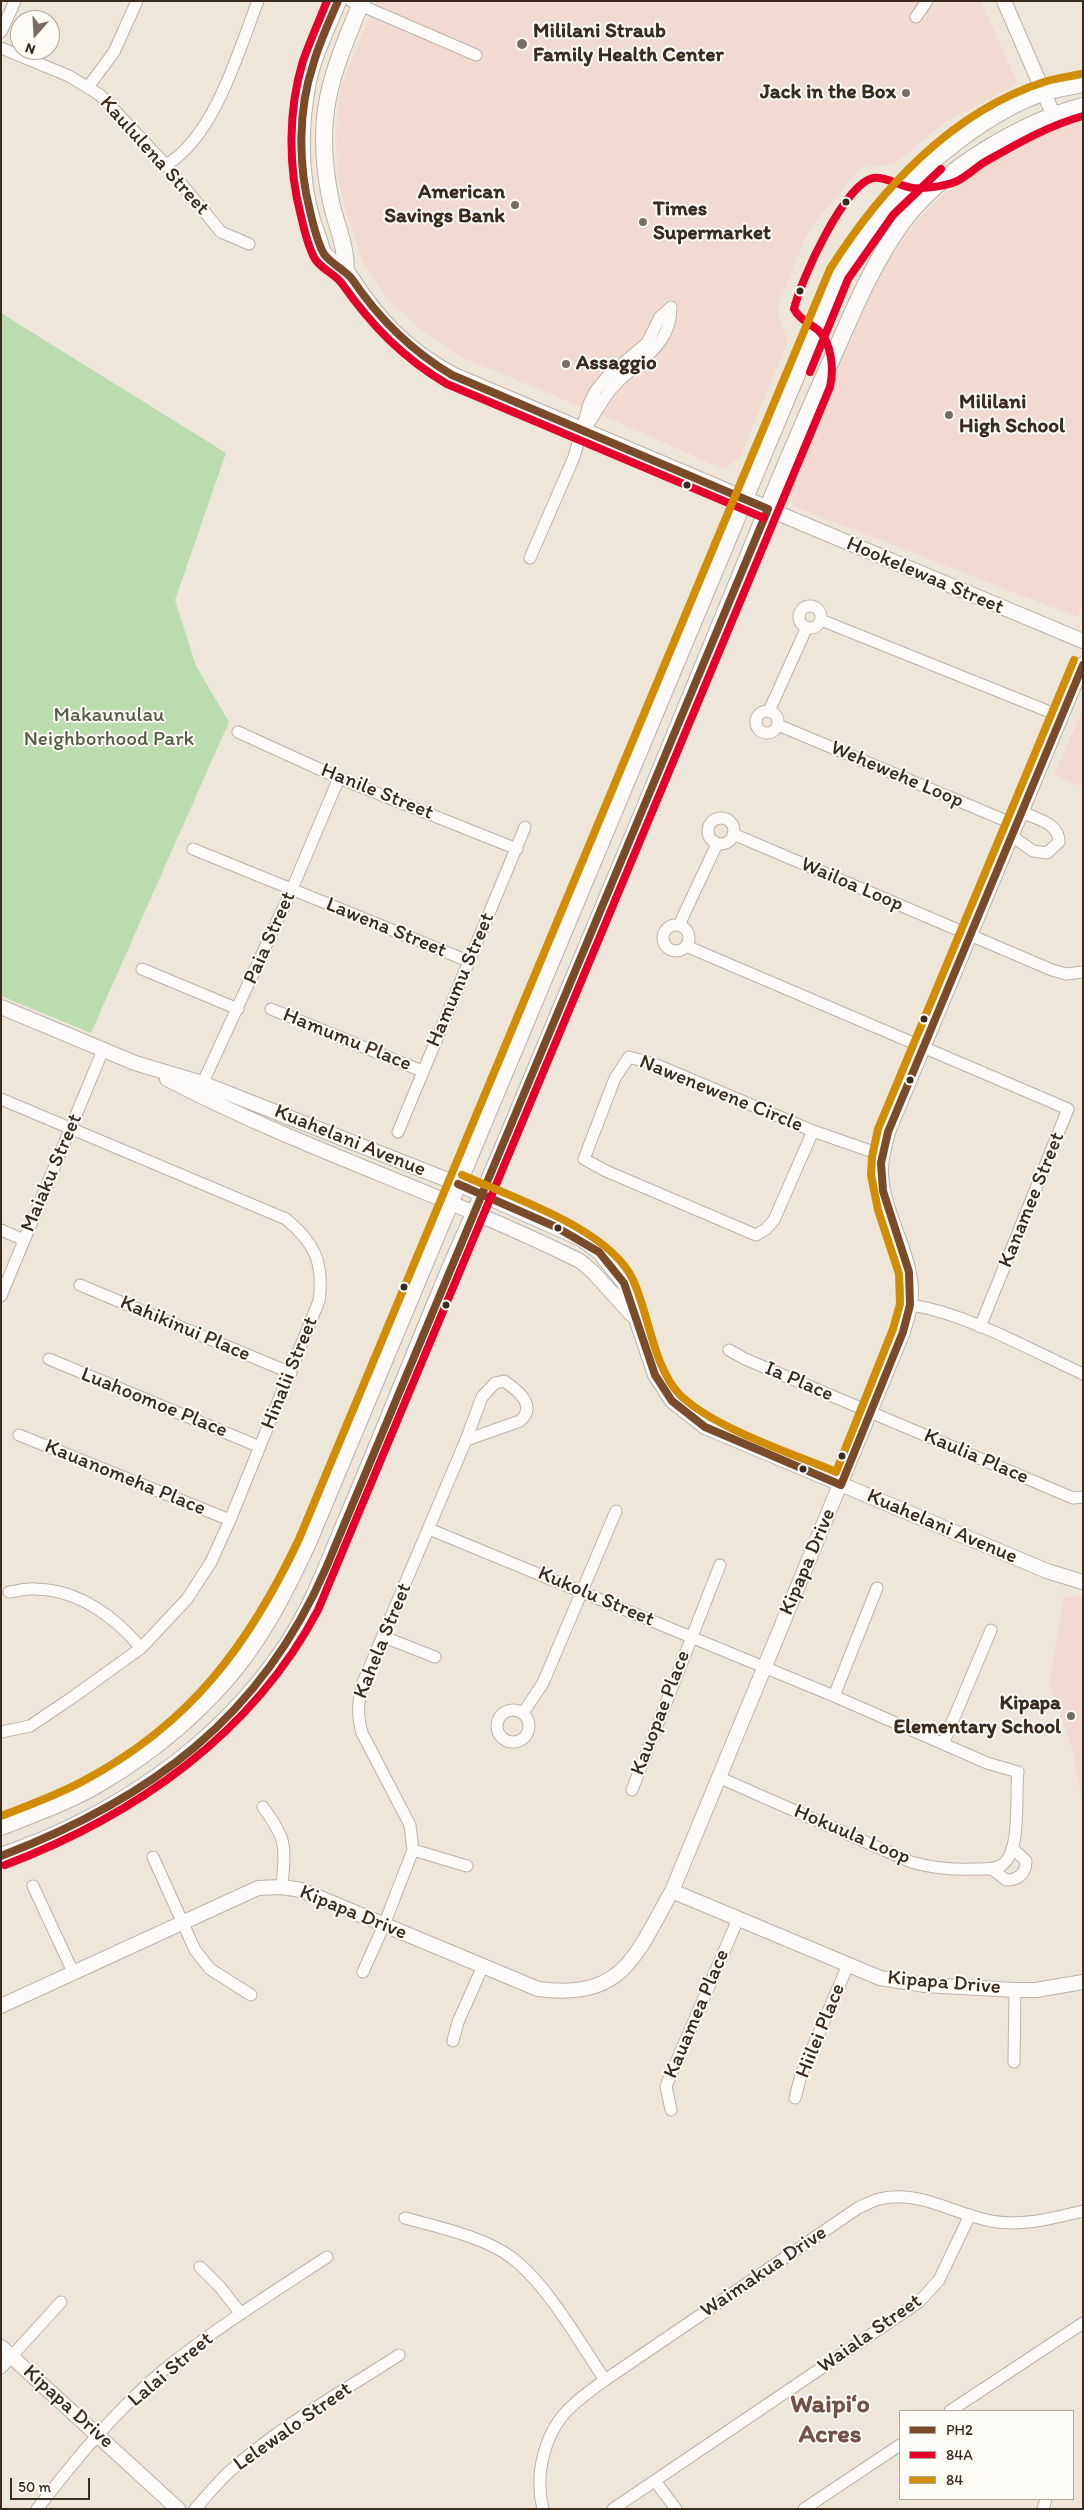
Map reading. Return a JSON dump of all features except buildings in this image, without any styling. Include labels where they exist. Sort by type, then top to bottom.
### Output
[{"type":"main road","points":[[338,1],[316,55],[307,86],[303,133],[304,188],[312,224],[324,254],[346,271],[384,324],[401,341],[428,362],[452,375],[768,509]]},
{"type":"main road","points":[[346,271],[346,250],[330,198],[323,138],[325,103],[329,83],[358,3]]},
{"type":"main road","points":[[1,1827],[102,1783],[160,1742],[211,1695],[242,1660],[286,1590],[308,1543],[451,1204],[744,500],[779,422],[839,274],[885,208],[914,178],[966,135],[1004,112],[1045,92],[1083,84]]},
{"type":"main road","points":[[1,1856],[62,1833],[102,1812],[188,1755],[234,1712],[283,1652],[305,1617],[768,509],[864,286],[905,218],[951,172],[976,156],[1053,114],[1083,106]]},
{"type":"street","points":[[1,32],[15,1]]},
{"type":"street","points":[[88,87],[114,52],[137,1]]},
{"type":"street","points":[[166,165],[178,158],[206,125],[216,106],[258,1]]},
{"type":"street","points":[[916,17],[927,1]]},
{"type":"street","points":[[1004,1],[1053,114]]},
{"type":"street","points":[[358,3],[476,55]]},
{"type":"street","name":"Kaululena Street","points":[[1,48],[69,76],[100,95],[166,165],[221,232],[250,244]]},
{"type":"street","points":[[530,558],[582,431],[589,404],[596,390],[607,377],[647,344],[660,317],[671,306],[671,319],[662,341],[649,356],[614,386],[582,431]]},
{"type":"street","name":"Hookelewaa Street","points":[[768,509],[1083,641]]},
{"type":"street","points":[[804,608],[816,608],[820,611],[821,620],[815,626],[807,627],[801,622],[800,616],[804,608]]},
{"type":"street","points":[[821,620],[1060,716]]},
{"type":"street","points":[[769,711],[807,627]]},
{"type":"street","name":"Kipapa Drive","points":[[1,2006],[258,1888],[282,1887],[301,1890],[538,1989],[576,1991],[607,1982],[624,1970],[638,1952],[672,1892],[762,1668],[841,1485],[903,1332],[910,1306],[911,1289],[907,1266],[884,1201],[880,1173],[882,1154],[888,1132],[922,1046],[970,936],[1083,664]]},
{"type":"street","points":[[769,711],[777,717],[778,725],[775,730],[768,734],[758,729],[756,723],[757,716],[769,711]]},
{"type":"street","name":"Wehewehe Loop","points":[[778,725],[1014,830]]},
{"type":"street","name":"Hanile Street","points":[[238,732],[339,778],[517,849]]},
{"type":"street","name":"Paia Street","points":[[200,1089],[292,889],[339,778]]},
{"type":"street","points":[[1014,830],[1033,851],[1047,853],[1059,842],[1059,833],[1055,827],[1021,812]]},
{"type":"street","name":"Wailoa Loop","points":[[717,844],[711,840],[707,831],[711,822],[715,819],[727,820],[732,826],[733,834],[970,936],[1052,970],[1066,974],[1083,972]]},
{"type":"street","name":"Hamumu Street","points":[[398,1132],[468,961],[526,827]]},
{"type":"street","points":[[679,925],[717,844],[727,843],[733,834]]},
{"type":"street","name":"Lawena Street","points":[[193,849],[468,961]]},
{"type":"street","points":[[679,925],[688,931],[689,938],[686,946],[676,951],[664,944],[663,938],[669,927],[679,925]]},
{"type":"street","points":[[686,946],[922,1046]]},
{"type":"street","points":[[142,970],[238,1009]]},
{"type":"street","name":"Kuahelani Avenue","points":[[1,1007],[200,1089],[458,1184],[556,1226],[599,1252],[624,1283],[655,1374],[672,1401],[705,1427],[1047,1571],[1083,1582]]},
{"type":"street","name":"Hamumu Place","points":[[271,1009],[422,1071]]},
{"type":"street","name":"Kanamee Street","points":[[922,1046],[1068,1108],[980,1327]]},
{"type":"street","name":"Maiaku Street","points":[[1,1296],[103,1050]]},
{"type":"street","name":"Nawenewene Circle","points":[[813,1131],[774,1220],[766,1229],[756,1234],[606,1171],[584,1159],[615,1078],[629,1057],[656,1065],[813,1131],[882,1154]]},
{"type":"street","name":"Kuahelani Avenue","points":[[200,1089],[276,1132],[451,1204],[580,1261],[593,1272],[634,1317]]},
{"type":"street","name":"Hinalii Street","points":[[1,1099],[286,1219],[306,1235],[316,1252],[321,1285],[319,1301],[230,1520],[211,1562],[187,1599],[141,1648],[30,1726],[1,1732]]},
{"type":"street","points":[[1,1230],[24,1240]]},
{"type":"street","name":"Kahikinui Place","points":[[80,1285],[290,1373]]},
{"type":"street","points":[[910,1306],[932,1308],[980,1327],[1083,1374]]},
{"type":"street","name":"Ia Place","points":[[729,1350],[745,1359],[870,1412]]},
{"type":"street","name":"Luahoomoe Place","points":[[49,1360],[260,1447]]},
{"type":"street","name":"Kahela Street","points":[[363,1972],[384,1926],[413,1850],[410,1825],[362,1732],[357,1705],[362,1685],[429,1529],[482,1397],[495,1383],[504,1381],[513,1387],[526,1402],[529,1408],[527,1415],[520,1421],[466,1440]]},
{"type":"street","name":"Kaulia Place","points":[[870,1412],[1073,1498],[1083,1497]]},
{"type":"street","name":"Kauanomeha Place","points":[[19,1435],[230,1520]]},
{"type":"street","points":[[523,1713],[543,1683],[616,1511]]},
{"type":"street","name":"Kukolu Street","points":[[429,1529],[762,1668]]},
{"type":"street","name":"Kauopae Place","points":[[632,1790],[720,1565]]},
{"type":"street","points":[[834,1696],[877,1588]]},
{"type":"street","points":[[9,1592],[36,1589],[57,1592],[91,1604],[128,1633],[141,1648]]},
{"type":"street","points":[[943,1744],[991,1630]]},
{"type":"street","points":[[384,1637],[435,1657]]},
{"type":"street","points":[[762,1668],[834,1696],[943,1744],[1018,1772],[1015,1838],[1009,1858],[1002,1865],[992,1869]]},
{"type":"street","name":"Hokuula Loop","points":[[718,1777],[911,1862],[945,1870],[992,1869],[1006,1880],[1014,1880],[1026,1869],[1026,1861],[1012,1848]]},
{"type":"street","points":[[263,1807],[278,1828],[284,1842],[282,1887]]},
{"type":"street","points":[[413,1850],[467,1866]]},
{"type":"street","points":[[153,1857],[181,1923],[195,1950],[210,1969],[252,1995]]},
{"type":"street","points":[[33,1886],[73,1972]]},
{"type":"street","name":"Kipapa Drive","points":[[672,1892],[880,1978],[897,1982],[968,1989],[1015,1990],[1036,1990],[1083,1982]]},
{"type":"street","name":"Kauamea Place","points":[[671,2110],[666,2086],[738,1919]]},
{"type":"street","name":"Hiilei Place","points":[[795,2098],[801,2075],[848,1965]]},
{"type":"street","points":[[452,2041],[458,2022],[483,1966]]},
{"type":"street","points":[[1014,2062],[1015,1990]]},
{"type":"street","name":"Waimakua Drive","points":[[543,2509],[540,2475],[549,2441],[558,2421],[571,2406],[605,2380],[858,2208],[879,2199],[899,2197],[926,2200],[992,2221],[1016,2223],[1054,2218],[1083,2211]]},
{"type":"street","name":"Waiala Street","points":[[613,2509],[919,2302],[939,2280],[970,2215]]},
{"type":"street","points":[[404,2218],[482,2243],[511,2257],[537,2282],[605,2380]]},
{"type":"street","name":"Lalai Street","points":[[37,2509],[99,2435],[166,2369],[241,2314],[327,2257]]},
{"type":"street","points":[[200,2267],[220,2287],[241,2314]]},
{"type":"street","points":[[1,2368],[6,2352],[61,2302]]},
{"type":"street","points":[[952,2410],[1083,2323]]},
{"type":"street","name":"Kipapa Drive","points":[[6,2352],[178,2509]]},
{"type":"street","name":"Lelewalo Street","points":[[195,2509],[228,2472],[256,2450],[302,2417],[400,2355]]},
{"type":"street","points":[[804,2509],[899,2445]]},
{"type":"street","points":[[655,2481],[676,2509]]},
{"type":"shaded area","points":[[376,1],[981,1],[1018,84],[945,122],[894,164],[861,168],[812,226],[778,306],[778,315],[788,341],[740,458],[723,469],[602,415],[460,357],[426,334],[388,300],[362,260],[344,204],[337,174],[336,130],[340,88]]},
{"type":"shaded area","name":"Mililani High School","points":[[1083,117],[1083,605],[1077,617],[793,506],[787,485],[845,344],[883,267],[918,220],[937,200],[976,170],[1039,134]]},
{"type":"shaded area","points":[[1083,709],[1083,787],[1054,775]]},
{"type":"shaded area","name":"Kipapa Elementary School","points":[[1083,1595],[1083,1807],[1072,1748],[1049,1684],[1063,1598]]},
{"type":"green space","name":"Makaunulau Neighborhood Park","points":[[1,313],[226,453],[175,600],[196,666],[229,722],[91,1033],[1,996]]},
{"type":"transit line","name":"84A","points":[[327,1],[303,61],[292,119],[292,158],[297,197],[308,244],[318,263],[340,281],[365,314],[389,340],[416,363],[447,384],[764,518]]},
{"type":"transit line","name":"PH2","points":[[1,1856],[55,1833],[106,1808],[152,1779],[195,1747],[234,1710],[269,1668],[299,1621],[326,1568],[768,509],[452,375],[422,355],[396,333],[362,294],[349,275],[327,258],[317,239],[312,222],[303,175],[301,138],[308,82],[318,49],[338,1]]},
{"type":"transit line","name":"84","points":[[1,1816],[54,1795],[85,1780],[122,1758],[156,1734],[186,1707],[213,1678],[259,1614],[299,1539],[830,269],[871,211],[895,183],[921,157],[949,134],[978,113],[1010,95],[1049,81],[1081,74]]},
{"type":"transit line","name":"84A","points":[[5,1865],[53,1845],[99,1822],[143,1796],[185,1766],[224,1733],[259,1696],[291,1655],[318,1610],[830,387],[832,364],[829,349],[823,335],[801,318],[794,309],[814,257],[837,215],[849,197],[862,184],[873,178],[913,188],[928,188],[955,182],[983,163],[1032,136],[1083,116]]},
{"type":"transit line","name":"84A","points":[[810,372],[848,279],[893,215],[941,169]]},
{"type":"transit line","name":"84","points":[[462,1175],[532,1204],[582,1230],[603,1245],[621,1262],[633,1280],[639,1294],[652,1340],[664,1370],[680,1395],[695,1407],[732,1429],[836,1472],[893,1329],[900,1304],[899,1274],[878,1210],[871,1175],[872,1157],[878,1129],[1074,660]]},
{"type":"transit line","name":"PH2","points":[[458,1184],[556,1227],[599,1252],[624,1283],[655,1375],[672,1401],[705,1427],[841,1485],[903,1332],[910,1305],[909,1272],[883,1191],[881,1163],[888,1132],[1083,665]]},
{"type":"place","name":"Mililani Straub Family Health Center","points":[[522,44]]},
{"type":"place","name":"Jack in the Box","points":[[906,93]]},
{"type":"place","name":"American Savings Bank","points":[[515,205]]},
{"type":"place","name":"Times Supermarket","points":[[643,222]]},
{"type":"place","name":"Assaggio","points":[[566,364]]},
{"type":"place","name":"Mililani High School","points":[[949,415]]},
{"type":"place","name":"Kipapa Elementary School","points":[[1071,1716]]},
{"type":"district","name":"Waipiʻo Acres","points":[[830,2420]]}]
